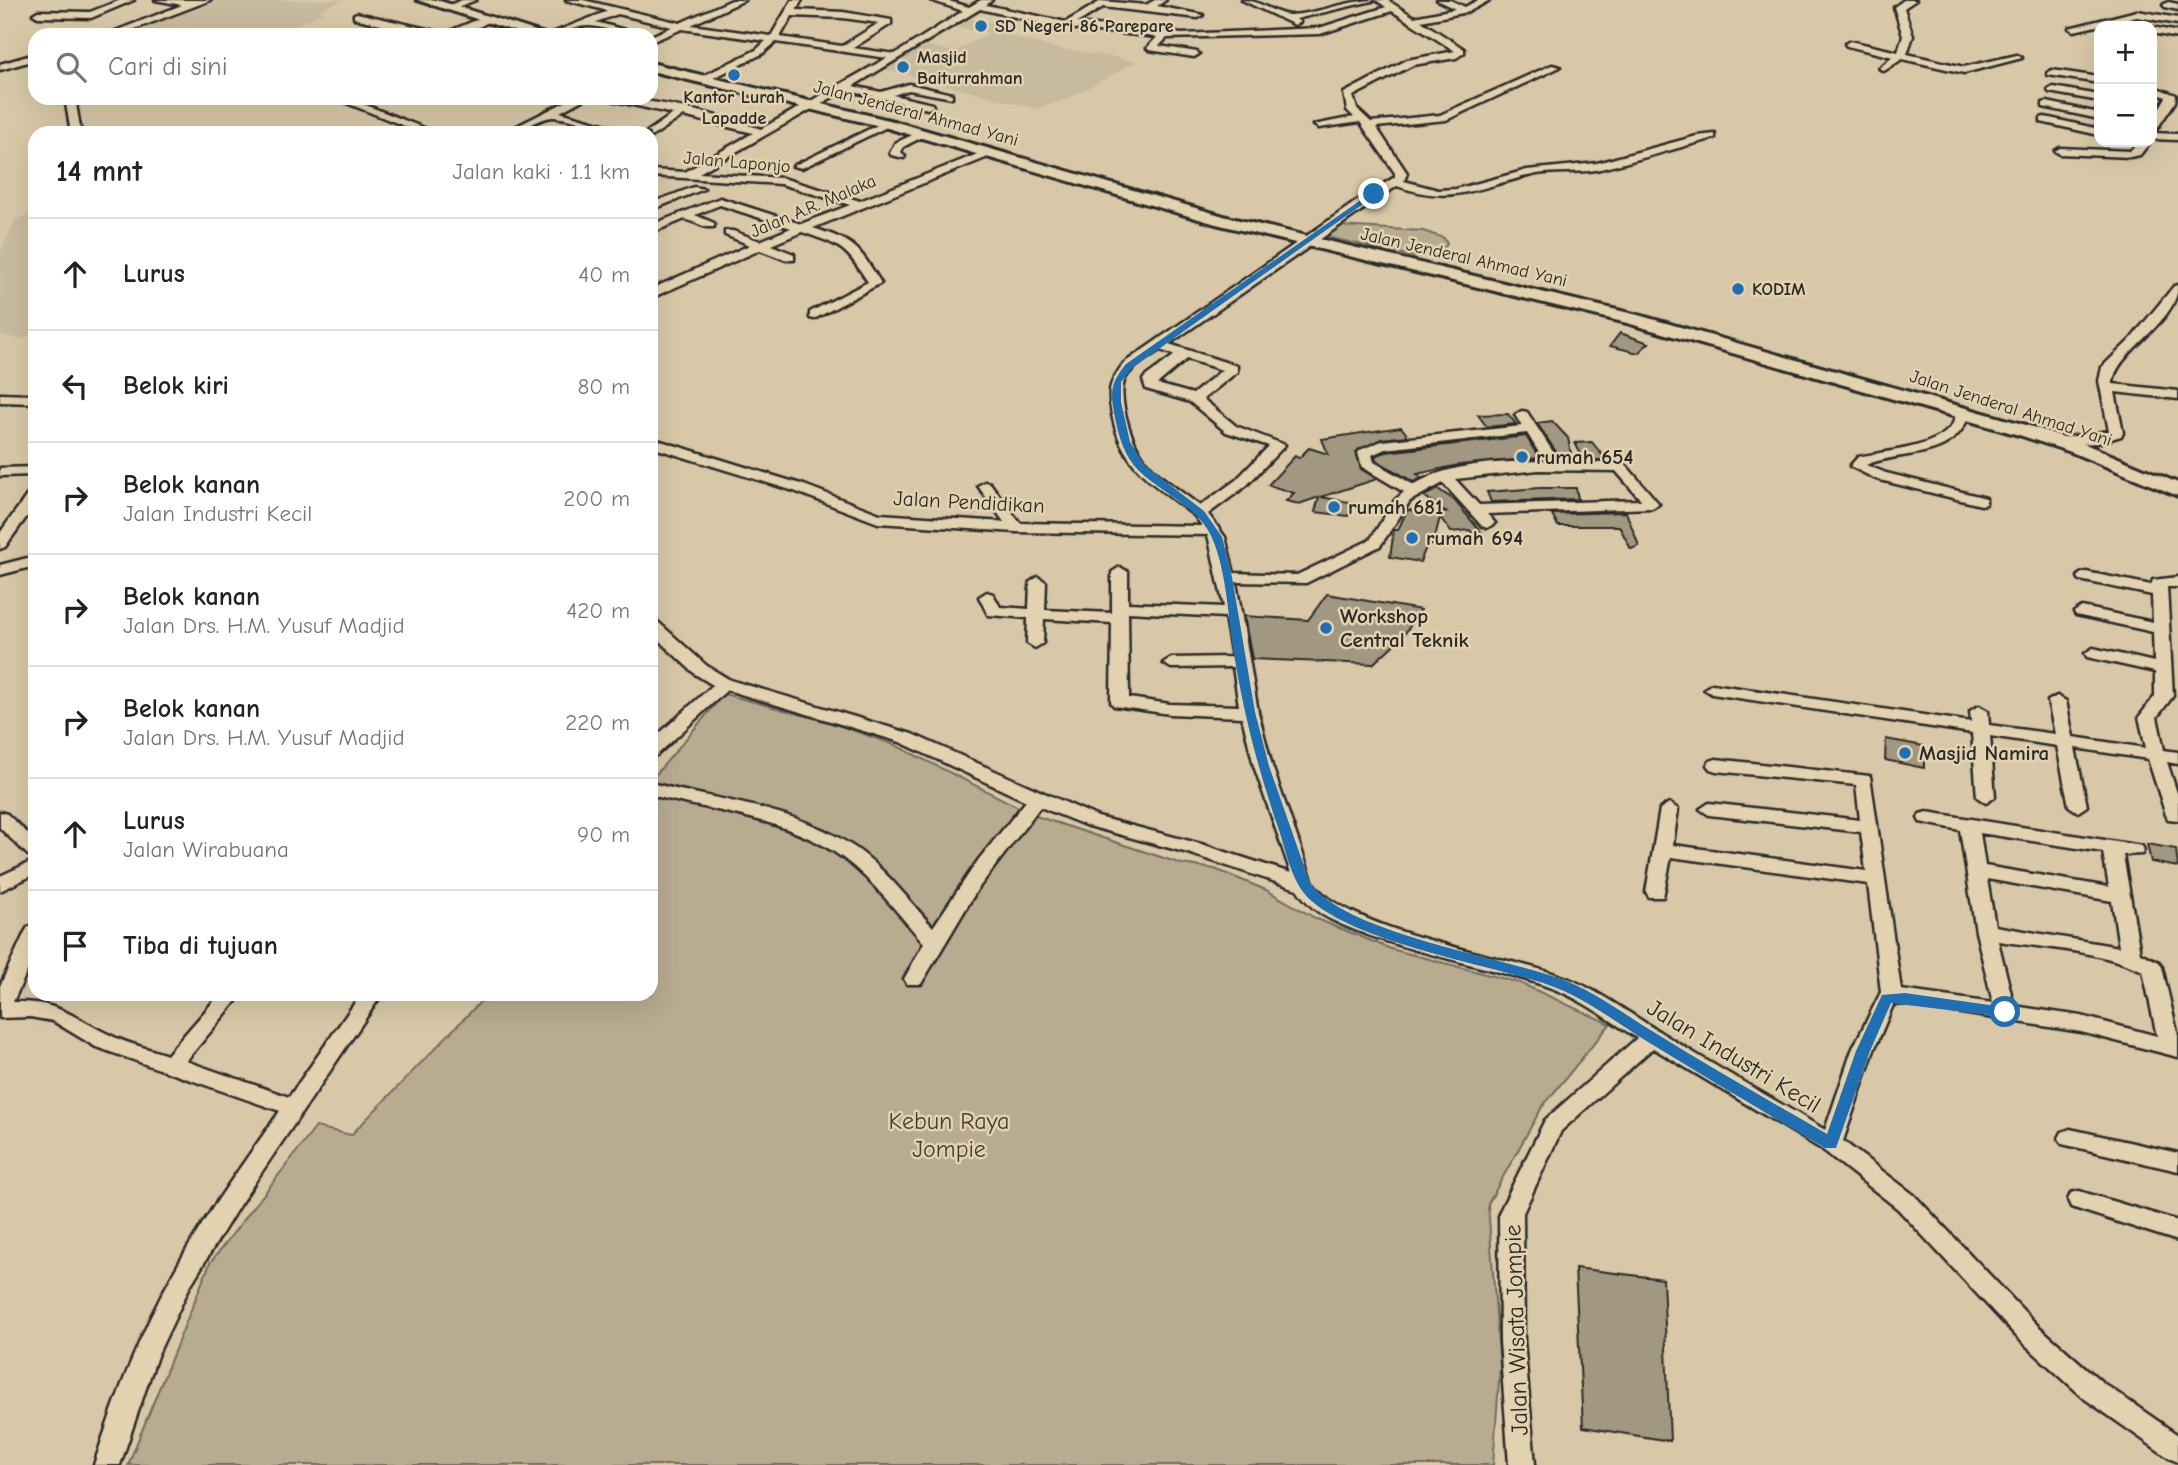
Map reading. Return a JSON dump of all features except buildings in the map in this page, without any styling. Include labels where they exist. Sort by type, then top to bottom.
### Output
[{"type":"highway","points":[[431,1],[520,28]]},
{"type":"highway","name":"Jalan Jenderal Ahmad Yani","points":[[658,69],[888,124],[1222,221],[1622,316],[1963,412],[2059,442],[2178,490]]},
{"type":"street","points":[[38,15],[91,15],[129,0]]},
{"type":"street","points":[[160,0],[201,2]]},
{"type":"street","points":[[450,7],[471,0]]},
{"type":"street","points":[[571,0],[681,26],[897,57]]},
{"type":"street","points":[[658,36],[740,0]]},
{"type":"street","points":[[703,80],[759,52],[775,38],[797,0]]},
{"type":"street","points":[[935,0],[979,5],[1068,25],[1164,36],[1314,31],[1393,8]]},
{"type":"street","points":[[1147,8],[1161,0]]},
{"type":"street","points":[[1247,0],[1314,31]]},
{"type":"street","points":[[1286,18],[1371,0]]},
{"type":"street","points":[[1304,884],[1263,766],[1249,712],[1227,577],[1214,531],[1200,513],[1141,467],[1125,442],[1116,402],[1117,378],[1129,366],[1310,242],[1368,198],[1397,182],[1401,173],[1348,103],[1350,94],[1410,62],[1460,53],[1449,41],[1381,0]]},
{"type":"street","points":[[1442,0],[1465,10]]},
{"type":"street","points":[[1413,20],[1465,10],[1485,0]]},
{"type":"street","points":[[1884,68],[1904,55],[1908,49],[1908,30],[1899,7],[1911,0]]},
{"type":"street","points":[[129,28],[201,2]]},
{"type":"street","points":[[1068,25],[1102,2],[1198,15]]},
{"type":"street","points":[[814,315],[875,283],[853,249],[844,242],[720,201],[698,189],[690,181],[692,175],[809,105],[897,57],[979,5]]},
{"type":"street","points":[[573,28],[618,11]]},
{"type":"street","points":[[789,13],[889,21],[846,48]]},
{"type":"street","points":[[2106,21],[2137,14],[2178,21]]},
{"type":"street","points":[[358,16],[413,28]]},
{"type":"street","points":[[463,28],[489,18]]},
{"type":"street","points":[[588,23],[607,28]]},
{"type":"street","points":[[2094,24],[2078,27],[2094,35]]},
{"type":"street","points":[[2157,31],[2178,35]]},
{"type":"street","points":[[1164,36],[1152,48],[1194,54]]},
{"type":"street","points":[[1850,44],[1969,70],[2017,58]]},
{"type":"street","points":[[3,65],[28,59]]},
{"type":"street","points":[[1319,125],[1442,118],[1555,66]]},
{"type":"street","points":[[2052,73],[2094,79]]},
{"type":"street","points":[[845,87],[928,106]]},
{"type":"street","points":[[883,95],[909,87],[948,96]]},
{"type":"street","points":[[2053,90],[2094,97]]},
{"type":"street","points":[[2157,91],[2171,95],[2170,102],[2157,122]]},
{"type":"street","points":[[72,105],[75,126]]},
{"type":"street","points":[[358,105],[413,126]]},
{"type":"street","points":[[523,126],[567,105]]},
{"type":"street","points":[[642,105],[744,126],[763,133]]},
{"type":"street","points":[[2048,106],[2094,116]]},
{"type":"street","points":[[551,113],[602,126]]},
{"type":"street","points":[[658,129],[681,113]]},
{"type":"street","points":[[2044,123],[2094,131]]},
{"type":"street","points":[[798,166],[888,124]]},
{"type":"street","points":[[2157,131],[2177,137]]},
{"type":"street","points":[[900,156],[895,153],[899,145],[923,134]]},
{"type":"street","points":[[1397,182],[1427,193],[1460,194],[1545,169],[1597,166],[1662,146],[1712,136]]},
{"type":"street","points":[[2060,150],[2130,154],[2136,153],[2141,147]]},
{"type":"street","name":"Jalan A.R. Malaka","points":[[658,291],[799,228],[989,153]]},
{"type":"street","name":"Jalan Laponjo","points":[[658,173],[782,181],[859,204]]},
{"type":"street","points":[[658,203],[698,189]]},
{"type":"street","points":[[658,226],[720,201]]},
{"type":"street","points":[[684,215],[710,225]]},
{"type":"street","points":[[729,233],[790,257]]},
{"type":"street","points":[[2059,442],[2097,439],[2116,433],[2107,387],[2109,367],[2135,343],[2178,289]]},
{"type":"street","points":[[1159,345],[1232,369],[1195,399]]},
{"type":"street","points":[[1185,354],[1149,383],[1153,388],[1195,399],[1231,429],[1278,445],[1241,482],[1200,513]]},
{"type":"street","points":[[2107,387],[2178,395]]},
{"type":"street","points":[[0,398],[28,399]]},
{"type":"street","points":[[1963,412],[1958,425],[1941,441],[1922,450],[1863,460],[1857,466],[1881,476],[1981,501]]},
{"type":"street","points":[[1522,415],[1555,467]]},
{"type":"street","points":[[1415,492],[1367,464],[1365,453],[1382,445],[1529,429]]},
{"type":"street","name":"Jalan Pendidikan","points":[[658,444],[799,488],[878,518],[1016,527],[1214,531]]},
{"type":"street","points":[[1227,577],[1290,581],[1308,576],[1378,541],[1402,501],[1415,492],[1445,477],[1468,471],[1622,467],[1652,504],[1475,510]]},
{"type":"street","points":[[0,472],[28,471]]},
{"type":"street","points":[[1445,477],[1487,523]]},
{"type":"street","points":[[985,486],[1016,527]]},
{"type":"street","points":[[0,544],[28,504]]},
{"type":"street","points":[[0,570],[28,563]]},
{"type":"street","points":[[1120,572],[1120,702],[1170,709],[1249,712]]},
{"type":"street","points":[[2086,577],[2160,592]]},
{"type":"street","points":[[1035,643],[1038,582]]},
{"type":"street","points":[[2175,815],[2156,755],[2148,717],[2164,699],[2160,582],[2178,582]]},
{"type":"street","points":[[987,597],[994,612],[1036,615],[1231,612]]},
{"type":"street","points":[[2082,612],[2161,622],[2178,619]]},
{"type":"street","points":[[658,630],[701,670],[724,684],[895,734],[1092,821],[1194,848],[1304,884]]},
{"type":"street","points":[[2093,653],[2164,669]]},
{"type":"street","points":[[1171,663],[1240,662]]},
{"type":"street","points":[[658,738],[724,684]]},
{"type":"street","points":[[1712,689],[2178,758]]},
{"type":"street","points":[[2057,701],[2078,806]]},
{"type":"street","points":[[1979,711],[1986,797]]},
{"type":"street","points":[[1716,765],[1864,779],[1892,997]]},
{"type":"street","points":[[658,791],[755,812],[818,834],[850,854],[885,885],[933,940]]},
{"type":"street","points":[[914,979],[933,940],[986,861],[1037,799]]},
{"type":"street","points":[[1709,808],[1870,827]]},
{"type":"street","points":[[1656,892],[1669,809]]},
{"type":"street","points":[[0,818],[28,844]]},
{"type":"street","points":[[1927,818],[2135,850]]},
{"type":"street","points":[[1969,825],[1986,932],[2005,1012]]},
{"type":"street","points":[[2112,847],[2131,957]]},
{"type":"street","points":[[1662,850],[1877,879]]},
{"type":"street","points":[[0,884],[28,870]]},
{"type":"street","points":[[1977,871],[2121,896]]},
{"type":"street","name":"Jalan Industri Kecil","points":[[1304,884],[1314,899],[1338,915],[1374,929],[1572,988],[1830,1144],[1906,1202],[2028,1332],[2094,1391],[2178,1450]]},
{"type":"street","points":[[1830,1144],[1863,1051],[1886,998],[2081,1024],[2174,1048],[2152,967],[2131,957],[2090,947],[1986,932]]},
{"type":"street","points":[[28,947],[0,1009],[48,1011],[103,1041],[173,1062],[294,1107]]},
{"type":"street","points":[[173,1062],[226,1001]]},
{"type":"street","points":[[107,1465],[128,1395],[164,1312],[197,1253],[367,1001]]},
{"type":"street","name":"Jalan Wisata Jompie","points":[[1522,1465],[1513,1340],[1511,1213],[1553,1126],[1650,1037]]},
{"type":"street","points":[[2070,1138],[2178,1162]]},
{"type":"street","points":[[2079,1200],[2178,1231]]},
{"type":"shaded area","points":[[217,0],[343,0],[319,10],[325,12],[289,28],[137,28]]},
{"type":"shaded area","points":[[963,18],[1011,26],[1016,30],[1007,35],[1050,47],[1137,61],[1068,99],[1036,109],[881,68],[923,44],[954,52],[990,33],[950,26]]},
{"type":"shaded area","points":[[28,215],[28,337],[19,339],[0,335],[0,254],[15,220]]},
{"type":"green space","points":[[1340,226],[1423,231],[1444,238],[1447,244],[1442,251],[1415,257],[1322,236]]},
{"type":"green space","name":"Kebun Raya Jompie","points":[[724,694],[829,722],[895,745],[1036,816],[1182,864],[1215,869],[1266,890],[1317,919],[1391,949],[1520,983],[1610,1024],[1542,1107],[1488,1204],[1500,1368],[1493,1465],[128,1465],[210,1263],[316,1127],[351,1135],[481,1001],[658,1001],[658,772]]},
{"type":"place","name":"SD Negeri 86 Parepare","points":[[981,26]]},
{"type":"place","name":"Masjid Baiturrahman","points":[[903,67]]},
{"type":"place","name":"Kantor Lurah Lapadde","points":[[734,75]]},
{"type":"place","name":"KODIM","points":[[1738,289]]},
{"type":"place","name":"rumah 654","points":[[1522,457]]},
{"type":"place","name":"rumah 681","points":[[1334,507]]},
{"type":"place","name":"rumah 694","points":[[1412,538]]},
{"type":"place","name":"Workshop Central Teknik","points":[[1326,628]]},
{"type":"place","name":"Masjid Namira","points":[[1905,753]]},
{"type":"route","points":[[1374,194],[1310,242],[1129,366],[1121,372],[1116,382],[1116,402],[1125,442],[1131,454],[1156,480],[1200,513],[1217,537],[1227,577],[1249,712],[1263,766],[1304,884],[1314,899],[1338,915],[1374,929],[1468,955],[1582,992],[1650,1037],[1830,1144],[1863,1051],[1886,998],[1905,998],[2005,1012]]}]
